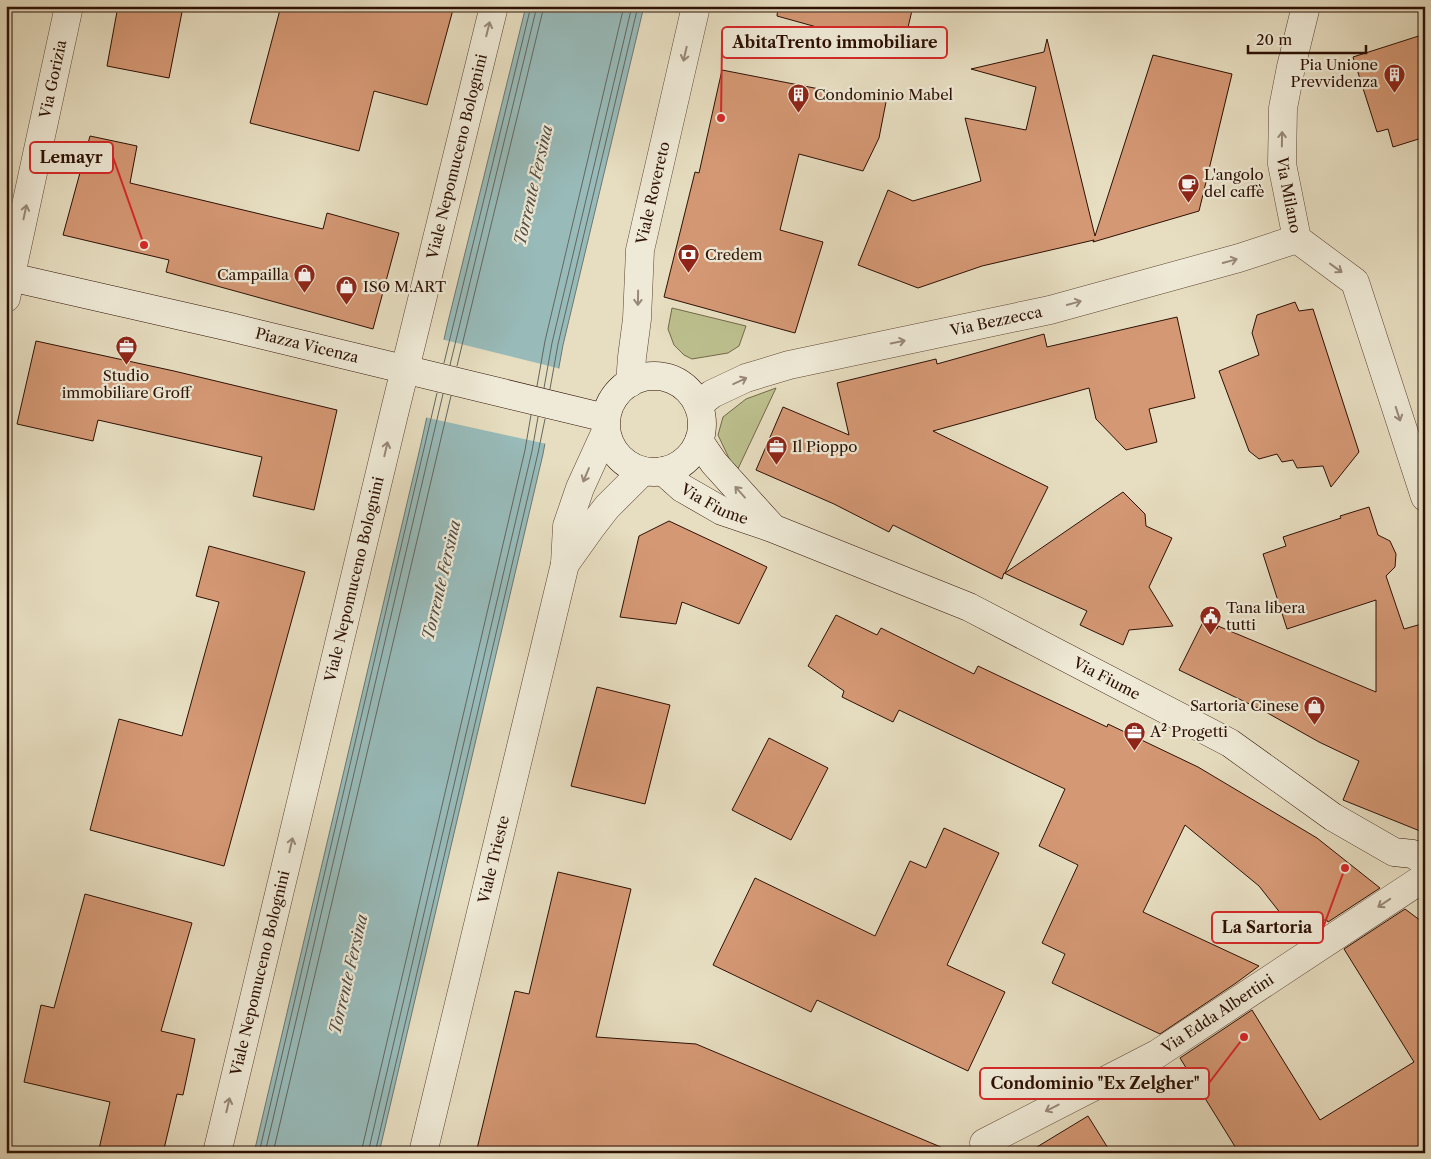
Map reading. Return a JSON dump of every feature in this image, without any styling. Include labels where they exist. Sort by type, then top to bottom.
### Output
[{"type":"street","name":"Via Gorizia","points":[[8,283],[69,6]]},
{"type":"street","name":"Viale Nepomuceno Bolognini","points":[[217,1153],[417,373],[494,6]]},
{"type":"street","name":"Viale Rovereto","points":[[630,383],[637,319],[640,250],[696,6]]},
{"type":"street","name":"Via Milano","points":[[1306,6],[1283,108],[1282,164],[1297,239],[1355,282],[1425,497]]},
{"type":"street","name":"Via Bezzecca","points":[[698,405],[712,394],[746,378],[789,365],[1050,310],[1239,258],[1297,239]]},
{"type":"street","name":"Piazza Vicenza","points":[[8,283],[230,327],[562,408],[606,424]]},
{"type":"street","points":[[656,376],[672,380],[686,389],[698,405],[702,418],[699,441],[683,462],[668,470],[635,469],[621,460],[611,447],[606,424],[613,398],[624,386],[639,378],[656,376]]},
{"type":"street","name":"Viale Trieste","points":[[424,1153],[565,564],[567,526],[606,424]]},
{"type":"street","name":"Via Fiume","points":[[699,441],[714,463],[772,528]]},
{"type":"street","name":"Viale Trieste","points":[[565,564],[607,507],[653,471]]},
{"type":"street","name":"Via Fiume","points":[[653,471],[722,511],[772,528],[969,607],[1236,747],[1333,817],[1394,852],[1413,854],[1424,865]]},
{"type":"street","name":"Via Edda Albertini","points":[[987,1148],[1157,1054],[1394,896],[1424,865]]},
{"type":"green space","points":[[672,308],[746,326],[739,346],[728,353],[692,359],[684,355],[674,345],[668,329]]},
{"type":"green space","points":[[776,388],[736,473],[718,435],[723,417],[746,399]]},
{"type":"water","name":"Torrente Fersina","points":[[526,6],[644,6],[563,345],[543,454],[379,1153],[254,1153],[447,326]]},
{"type":"pier","points":[[441,339],[561,369],[547,444],[424,417]]},
{"type":"building","points":[[118,6],[150,6],[182,12],[169,78],[107,66]]},
{"type":"building","points":[[281,6],[454,6],[427,105],[374,91],[359,151],[250,123]]},
{"type":"building","points":[[778,6],[913,6],[903,49],[896,47],[896,49],[777,16]]},
{"type":"building","name":"Pia Unione Prevvidenza","points":[[1425,34],[1425,137],[1393,147],[1388,129],[1377,132],[1353,57]]},
{"type":"building","points":[[1047,39],[1095,236],[1153,55],[1232,74],[1199,211],[1093,242],[1094,240],[982,266],[918,288],[858,265],[888,190],[913,201],[981,181],[965,118],[1026,130],[1036,87],[971,69],[1044,52]]},
{"type":"building","points":[[722,70],[886,102],[879,138],[863,171],[799,154],[780,230],[823,242],[795,333],[664,297],[695,172],[699,173]]},
{"type":"building","points":[[90,136],[137,146],[130,183],[323,229],[327,213],[399,233],[373,329],[166,272],[169,260],[63,235]]},
{"type":"building","points":[[1295,302],[1299,311],[1313,309],[1359,452],[1331,487],[1323,466],[1297,468],[1293,460],[1282,462],[1277,454],[1259,459],[1249,451],[1219,371],[1259,355],[1252,333],[1257,315]]},
{"type":"building","points":[[1177,317],[1195,398],[1149,409],[1157,442],[1126,450],[1096,419],[1089,388],[933,431],[1048,487],[1005,573],[1123,492],[1145,514],[1146,526],[1172,538],[1149,587],[1173,626],[1129,630],[1123,645],[1080,625],[1087,611],[1004,573],[1002,579],[893,525],[889,532],[834,504],[756,470],[783,407],[849,435],[837,383],[936,359],[937,364],[1044,334],[1047,347]]},
{"type":"building","points":[[36,341],[174,371],[337,410],[314,510],[253,496],[262,457],[98,420],[93,441],[17,424]]},
{"type":"building","points":[[1369,507],[1378,535],[1390,541],[1396,554],[1395,567],[1386,576],[1404,629],[1425,623],[1425,833],[1343,800],[1359,761],[1319,742],[1264,711],[1179,670],[1203,622],[1217,629],[1218,626],[1376,692],[1376,600],[1287,629],[1263,554],[1286,546],[1283,537]]},
{"type":"building","points":[[669,521],[767,567],[739,624],[682,602],[676,624],[620,617],[639,536]]},
{"type":"building","points":[[209,546],[305,572],[224,866],[90,830],[119,719],[182,736],[219,602],[196,596]]},
{"type":"building","points":[[836,615],[877,635],[881,628],[974,674],[978,666],[1107,727],[1108,724],[1198,767],[1317,838],[1380,888],[1328,922],[1326,919],[1300,938],[1259,886],[1185,825],[1143,912],[1259,966],[1160,1034],[1052,983],[1065,954],[1042,943],[1078,865],[1039,846],[1065,789],[899,710],[893,722],[842,697],[844,691],[808,666]]},
{"type":"building","points":[[597,687],[670,705],[645,804],[571,786]]},
{"type":"building","points":[[769,738],[828,768],[791,840],[732,810]]},
{"type":"building","points":[[944,828],[999,853],[947,965],[1005,992],[968,1071],[817,1000],[811,1012],[713,965],[755,878],[875,936],[910,861],[926,868]]},
{"type":"building","points":[[558,872],[631,889],[596,1037],[696,1044],[955,1153],[476,1153],[515,991],[529,994]]},
{"type":"building","points":[[85,894],[192,923],[161,1031],[195,1039],[183,1095],[177,1094],[163,1153],[98,1153],[110,1102],[24,1082],[41,1005],[54,1008]]},
{"type":"building","points":[[1405,909],[1425,924],[1425,1153],[1239,1153],[1180,1058],[1252,1010],[1320,1120],[1414,1062],[1344,949]]},
{"type":"building","points":[[1088,1116],[1111,1153],[1027,1153]]},
{"type":"place","name":"Pia Unione Prevvidenza","points":[[1394,93]]},
{"type":"place","name":"Condominio Mabel","points":[[798,114]]},
{"type":"place","name":"AbitaTrento immobiliare","points":[[721,118]]},
{"type":"place","name":"L'angolo del caffè","points":[[1188,203]]},
{"type":"place","name":"Lemayr","points":[[144,245]]},
{"type":"place","name":"Credem","points":[[689,274]]},
{"type":"place","name":"Campailla","points":[[305,294]]},
{"type":"place","name":"ISO M.ART","points":[[347,306]]},
{"type":"place","name":"Studio immobiliare Groff","points":[[126,366]]},
{"type":"place","name":"Il Pioppo","points":[[776,466]]},
{"type":"place","name":"Tana libera tutti","points":[[1210,636]]},
{"type":"place","name":"Sartoria Cinese","points":[[1315,725]]},
{"type":"place","name":"A² Progetti","points":[[1134,751]]},
{"type":"place","name":"La Sartoria","points":[[1345,868]]},
{"type":"place","name":"Condominio \"Ex Zelgher\"","points":[[1244,1037]]}]
